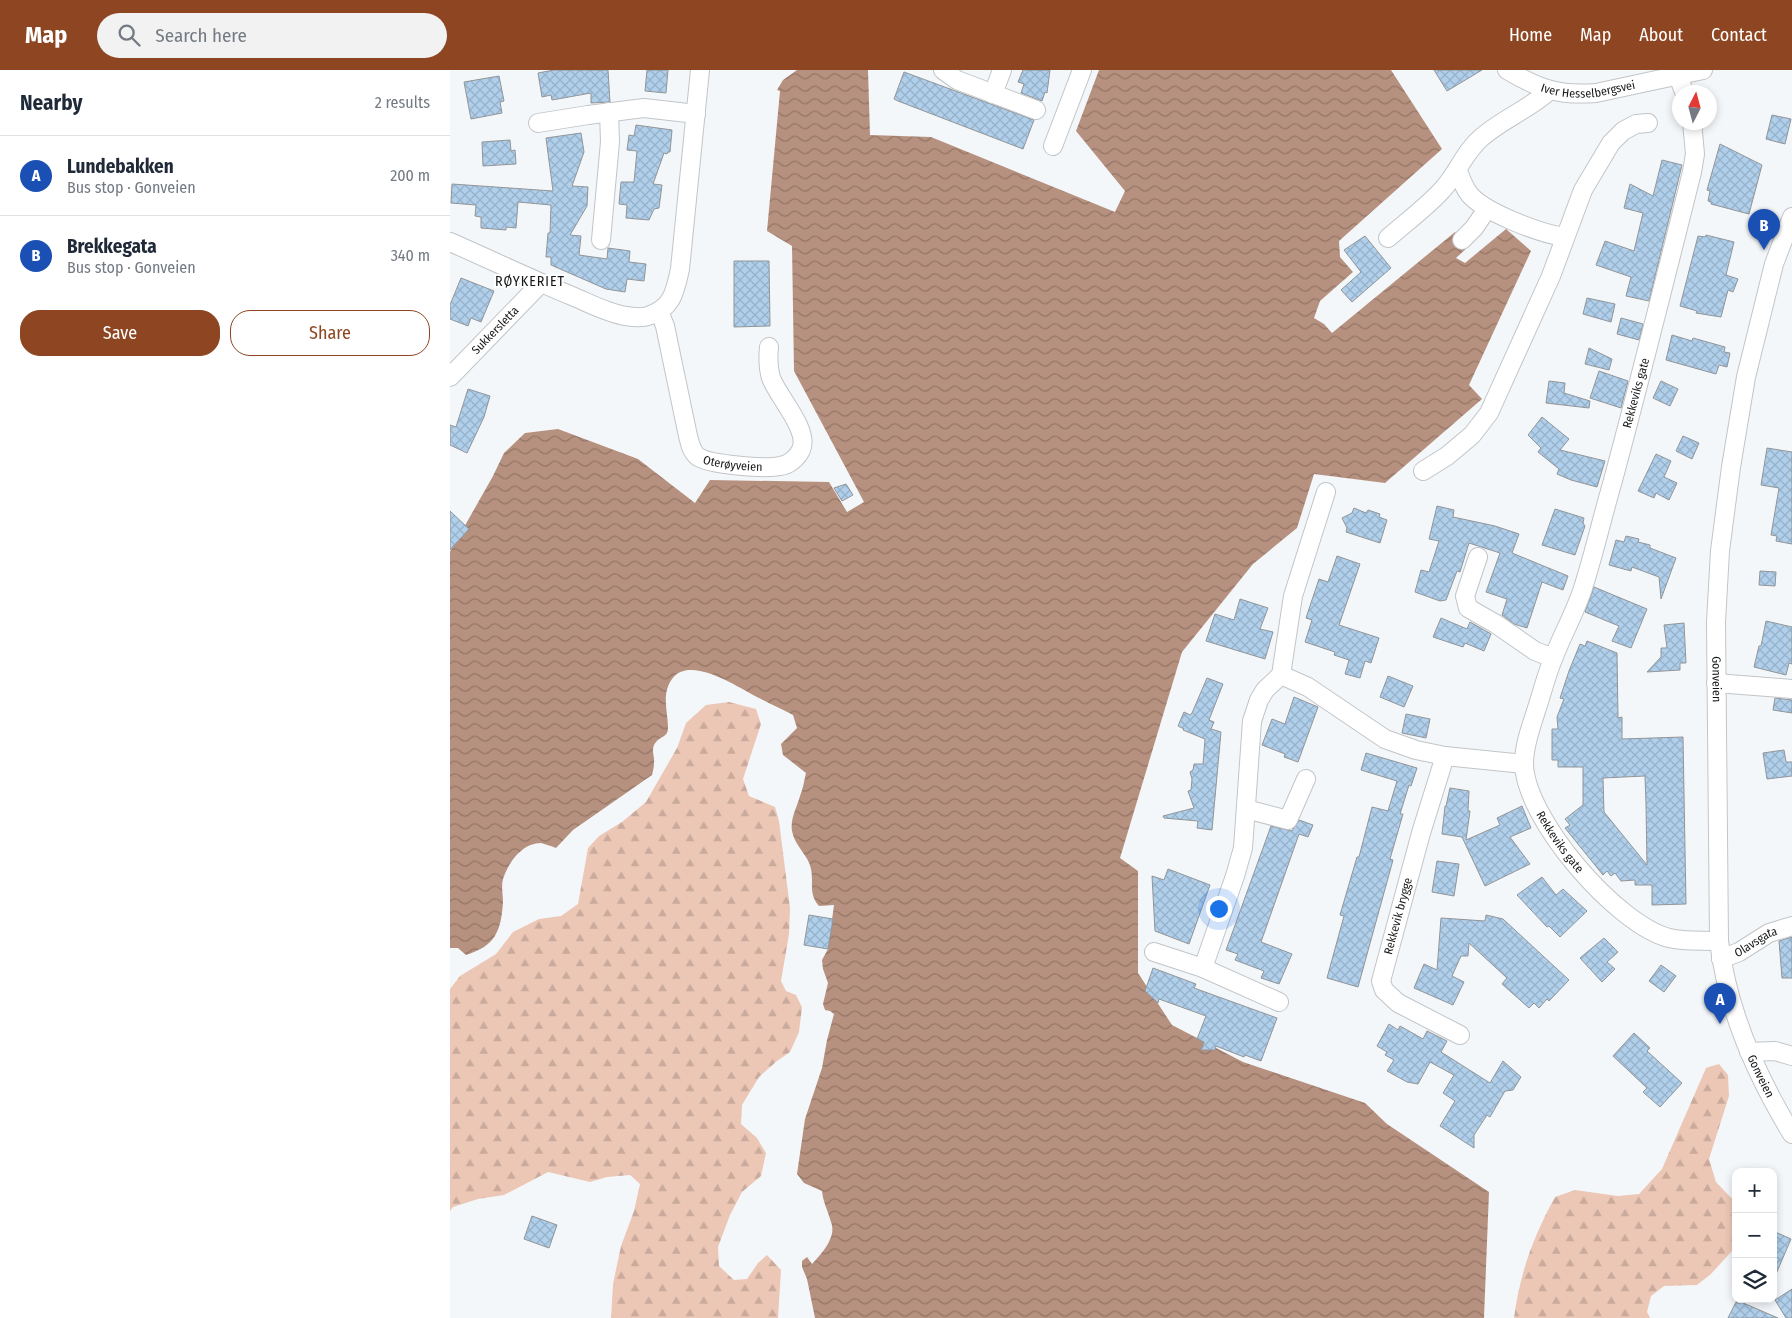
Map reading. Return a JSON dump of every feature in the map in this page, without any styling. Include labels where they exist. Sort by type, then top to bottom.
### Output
[{"type":"street","points":[[450,242],[541,283],[601,308],[626,316],[647,317],[668,305],[674,295],[680,269],[700,70]]},
{"type":"street","points":[[943,70],[957,80],[1036,110]]},
{"type":"street","points":[[993,94],[1002,70]]},
{"type":"street","points":[[1053,146],[1082,70]]},
{"type":"street","name":"Iver Hesselbergsvei","points":[[1507,70],[1549,91],[1581,94],[1677,73],[1703,70]]},
{"type":"street","points":[[1677,73],[1681,85]]},
{"type":"street","points":[[1388,238],[1442,190],[1458,171],[1467,152],[1481,137],[1537,101],[1549,91]]},
{"type":"street","points":[[538,123],[644,108],[696,114]]},
{"type":"street","points":[[600,240],[610,142],[610,112]]},
{"type":"street","points":[[1423,471],[1447,456],[1466,440],[1489,413],[1536,311],[1584,190],[1611,143],[1623,131],[1636,124],[1648,123]]},
{"type":"street","name":"Rekkeviks gate","points":[[1693,130],[1695,154],[1692,172],[1642,376],[1583,590],[1553,658],[1528,737],[1524,764],[1530,790],[1544,820],[1567,856],[1592,884],[1647,928],[1668,938],[1718,941]]},
{"type":"street","points":[[1458,171],[1462,182],[1471,195],[1488,209],[1555,236],[1565,237]]},
{"type":"street","points":[[1462,240],[1488,209]]},
{"type":"street","name":"Gonveien","points":[[1792,217],[1774,264],[1746,377],[1731,467],[1720,560],[1716,622],[1718,941],[1723,972],[1749,1052],[1792,1134]]},
{"type":"street","name":"Sukkersletta","points":[[450,377],[541,283]]},
{"type":"street","name":"Oterøyveien","points":[[659,311],[665,326],[693,452],[699,458],[709,462],[727,465],[781,466],[792,461],[800,452],[803,443],[800,428],[771,378],[768,363],[768,347]]},
{"type":"street","points":[[1203,968],[1243,848],[1252,721],[1259,700],[1265,690],[1281,675],[1293,596],[1326,492]]},
{"type":"street","points":[[1478,557],[1465,596],[1468,608],[1496,624],[1535,651],[1553,658]]},
{"type":"street","points":[[1281,675],[1308,687],[1385,739],[1416,750],[1445,756],[1524,764]]},
{"type":"street","points":[[1716,683],[1792,688]]},
{"type":"street","name":"Rekkevik brygge","points":[[1445,756],[1418,842],[1381,980],[1384,990],[1398,1003],[1460,1035]]},
{"type":"street","points":[[1246,809],[1288,820],[1306,779]]},
{"type":"street","name":"Olavsgata","points":[[1721,959],[1739,952],[1769,933],[1792,926]]},
{"type":"street","points":[[1154,952],[1203,968],[1279,1002]]},
{"type":"street","points":[[1749,1052],[1775,1051],[1789,1054]]},
{"type":"green space","points":[[729,702],[756,709],[761,724],[743,779],[749,796],[775,807],[779,821],[790,908],[789,934],[781,981],[786,991],[796,995],[802,1007],[799,1032],[790,1052],[759,1077],[742,1105],[741,1124],[757,1138],[766,1153],[761,1176],[742,1192],[730,1215],[718,1247],[719,1266],[734,1280],[747,1279],[758,1263],[767,1255],[781,1270],[778,1318],[611,1318],[613,1284],[621,1246],[634,1211],[640,1184],[630,1175],[607,1177],[590,1182],[548,1172],[504,1195],[478,1199],[453,1207],[450,1211],[450,989],[460,976],[496,954],[513,932],[539,919],[561,916],[578,904],[588,848],[599,836],[622,822],[646,802],[677,748],[686,723],[706,705]]},
{"type":"green space","points":[[1719,1064],[1728,1075],[1729,1096],[1709,1159],[1716,1182],[1732,1199],[1731,1252],[1711,1274],[1697,1285],[1664,1286],[1651,1296],[1647,1312],[1650,1318],[1514,1318],[1528,1256],[1540,1226],[1555,1197],[1575,1190],[1618,1196],[1639,1194],[1662,1169],[1706,1068]]},
{"type":"water","points":[[797,70],[868,70],[870,135],[931,137],[1115,212],[1125,191],[1076,131],[1099,70],[1391,70],[1442,149],[1339,241],[1340,257],[1353,272],[1320,301],[1314,318],[1324,324],[1332,333],[1455,232],[1469,246],[1456,258],[1465,263],[1506,229],[1531,251],[1469,385],[1482,399],[1385,483],[1314,474],[1297,528],[1253,564],[1182,652],[1120,858],[1138,871],[1138,973],[1172,1025],[1243,1062],[1365,1103],[1387,1124],[1489,1192],[1484,1318],[815,1318],[802,1261],[807,1257],[812,1264],[828,1244],[832,1228],[822,1191],[804,1183],[797,1174],[805,1119],[822,1068],[834,1014],[825,1010],[823,1004],[828,983],[822,960],[828,949],[834,905],[819,906],[816,901],[812,893],[810,864],[793,836],[793,818],[806,773],[783,755],[781,744],[797,728],[793,715],[715,675],[690,670],[680,672],[672,679],[666,697],[668,731],[653,747],[654,764],[652,775],[573,830],[556,848],[541,843],[528,846],[522,850],[508,867],[503,879],[502,913],[495,936],[484,947],[466,955],[458,948],[450,948],[450,552],[504,453],[525,433],[558,429],[638,459],[695,503],[710,480],[829,482],[847,512],[864,502],[794,371],[792,246],[767,231],[780,91],[777,90],[783,80]]},
{"type":"building","points":[[554,70],[608,70],[610,102],[591,103],[591,93],[552,100],[551,95],[542,97],[538,73]]},
{"type":"building","points":[[647,70],[668,70],[666,93],[645,91]]},
{"type":"building","points":[[1023,70],[1050,70],[1047,93],[1045,92],[1042,101],[1021,93],[1024,84],[1018,82]]},
{"type":"building","points":[[1434,70],[1482,70],[1447,91]]},
{"type":"building","points":[[904,72],[1034,120],[1023,149],[894,99]]},
{"type":"building","points":[[499,76],[504,101],[500,102],[502,113],[471,119],[464,82]]},
{"type":"building","points":[[1772,115],[1791,119],[1785,144],[1766,139]]},
{"type":"building","points":[[636,125],[672,130],[670,152],[664,153],[653,184],[662,185],[659,208],[654,209],[649,220],[626,218],[627,205],[619,204],[621,182],[634,182],[637,151],[627,150],[629,135],[634,136]]},
{"type":"building","points":[[581,133],[584,152],[572,186],[588,187],[587,206],[570,235],[581,236],[579,255],[607,259],[608,248],[630,251],[629,262],[646,264],[644,281],[627,279],[625,292],[606,289],[551,265],[551,257],[546,257],[548,233],[550,233],[551,205],[518,202],[516,228],[506,227],[506,230],[481,228],[481,217],[475,216],[476,205],[451,203],[452,184],[553,191],[546,138]]},
{"type":"building","points":[[510,140],[511,151],[515,150],[516,164],[483,166],[482,142]]},
{"type":"building","points":[[1720,144],[1762,165],[1749,214],[1711,204],[1708,201],[1710,191],[1707,190]]},
{"type":"building","points":[[1662,160],[1682,165],[1649,301],[1626,296],[1631,277],[1596,265],[1605,241],[1634,251],[1643,213],[1624,208],[1630,184],[1653,196]]},
{"type":"building","points":[[1706,235],[1734,242],[1726,275],[1738,279],[1733,292],[1728,290],[1721,317],[1696,313],[1697,311],[1680,306],[1698,236],[1705,237]]},
{"type":"building","points":[[1365,236],[1391,268],[1352,302],[1341,290],[1361,272],[1344,250]]},
{"type":"building","points":[[734,261],[769,261],[770,326],[734,327]]},
{"type":"building","points":[[461,278],[494,291],[481,322],[471,318],[468,326],[450,319],[450,305]]},
{"type":"building","points":[[1587,298],[1615,304],[1611,322],[1583,314]]},
{"type":"building","points":[[1621,318],[1643,324],[1639,340],[1617,334]]},
{"type":"building","points":[[1672,335],[1692,341],[1693,338],[1725,347],[1724,352],[1730,353],[1727,367],[1719,365],[1716,374],[1666,360]]},
{"type":"building","points":[[1589,348],[1612,359],[1609,370],[1585,364]]},
{"type":"building","points":[[1599,371],[1628,381],[1621,408],[1590,398]]},
{"type":"building","points":[[1549,381],[1565,383],[1564,393],[1590,401],[1589,408],[1546,403]]},
{"type":"building","points":[[1661,381],[1678,389],[1670,406],[1653,398]]},
{"type":"building","points":[[468,389],[490,396],[484,417],[467,453],[450,445],[450,425],[456,427]]},
{"type":"building","points":[[1542,417],[1569,439],[1560,450],[1605,461],[1597,487],[1557,474],[1559,469],[1538,452],[1541,448],[1528,435]]},
{"type":"building","points":[[1683,436],[1699,443],[1692,459],[1676,451]]},
{"type":"building","points":[[1767,448],[1792,452],[1792,544],[1776,541],[1777,536],[1771,535],[1779,488],[1761,485]]},
{"type":"building","points":[[1656,454],[1671,461],[1664,477],[1677,483],[1669,500],[1656,493],[1654,498],[1638,491]]},
{"type":"building","points":[[846,484],[853,495],[842,501],[834,488]]},
{"type":"building","points":[[1437,506],[1454,510],[1453,517],[1495,526],[1519,534],[1512,553],[1568,576],[1563,590],[1542,582],[1527,628],[1514,624],[1502,615],[1507,599],[1486,592],[1500,553],[1469,543],[1460,572],[1457,571],[1446,600],[1440,601],[1415,592],[1421,570],[1429,572],[1439,541],[1429,539]]},
{"type":"building","points":[[1354,508],[1366,513],[1368,510],[1380,514],[1379,517],[1387,520],[1380,543],[1346,532],[1347,528],[1342,518],[1352,513]]},
{"type":"building","points":[[1555,509],[1584,518],[1583,523],[1585,526],[1575,555],[1542,545]]},
{"type":"building","points":[[450,511],[469,529],[450,550]]},
{"type":"building","points":[[1626,536],[1639,539],[1638,542],[1650,545],[1650,548],[1676,558],[1661,599],[1659,577],[1632,567],[1631,571],[1609,565],[1616,540],[1624,542]]},
{"type":"building","points":[[1337,556],[1360,564],[1339,625],[1379,638],[1371,663],[1365,661],[1360,678],[1345,674],[1349,660],[1334,655],[1335,652],[1305,642],[1312,620],[1306,618],[1319,579],[1328,582]]},
{"type":"building","points":[[1760,571],[1776,572],[1775,586],[1759,585]]},
{"type":"building","points":[[1594,587],[1647,609],[1631,648],[1612,641],[1619,626],[1585,612]]},
{"type":"building","points":[[1240,599],[1268,608],[1260,629],[1273,632],[1265,659],[1206,641],[1215,614],[1234,620]]},
{"type":"building","points":[[1441,618],[1467,629],[1470,622],[1491,634],[1484,651],[1465,643],[1463,647],[1433,637]]},
{"type":"building","points":[[1766,621],[1792,627],[1792,664],[1789,663],[1786,675],[1754,667]]},
{"type":"building","points":[[1684,623],[1686,663],[1680,663],[1680,670],[1647,672],[1661,657],[1661,648],[1667,648],[1664,625]]},
{"type":"building","points":[[1587,641],[1617,653],[1618,718],[1622,717],[1622,739],[1683,737],[1686,904],[1652,905],[1652,885],[1635,885],[1635,880],[1621,881],[1615,873],[1611,876],[1607,871],[1603,875],[1565,828],[1570,825],[1565,819],[1583,805],[1583,767],[1558,767],[1558,760],[1552,760],[1552,729],[1558,729],[1557,717],[1564,699],[1560,698],[1569,671],[1580,644],[1585,646]],"holes":[[[1645,776],[1647,865],[1604,812],[1603,778]]]},
{"type":"building","points":[[1388,676],[1413,686],[1404,707],[1380,697]]},
{"type":"building","points":[[1207,678],[1223,684],[1209,720],[1214,722],[1211,729],[1221,732],[1212,830],[1197,828],[1198,821],[1164,818],[1163,816],[1194,808],[1188,791],[1191,790],[1192,779],[1190,772],[1193,770],[1194,764],[1203,764],[1205,739],[1178,726],[1184,712],[1190,715],[1192,713]]},
{"type":"building","points":[[1294,697],[1318,707],[1298,762],[1284,757],[1285,754],[1262,745],[1272,719],[1285,724]]},
{"type":"building","points":[[1775,698],[1792,700],[1792,713],[1773,710]]},
{"type":"building","points":[[1406,714],[1430,719],[1426,738],[1402,733]]},
{"type":"building","points":[[1784,750],[1786,762],[1792,762],[1792,776],[1767,779],[1763,753]]},
{"type":"building","points":[[1366,753],[1417,768],[1411,786],[1409,785],[1400,814],[1403,814],[1390,859],[1393,860],[1358,987],[1327,978],[1344,916],[1340,915],[1357,857],[1359,857],[1372,807],[1388,811],[1397,781],[1361,770]]},
{"type":"building","points":[[1450,788],[1469,791],[1468,811],[1470,811],[1466,840],[1500,825],[1497,818],[1522,806],[1531,828],[1510,837],[1530,864],[1485,886],[1462,837],[1442,834],[1445,806]]},
{"type":"building","points":[[1299,820],[1313,825],[1308,837],[1299,834],[1261,942],[1292,954],[1279,984],[1261,978],[1264,971],[1235,960],[1238,954],[1226,950],[1271,826],[1292,831]]},
{"type":"building","points":[[1437,861],[1459,864],[1454,896],[1432,892]]},
{"type":"building","points":[[1168,869],[1210,885],[1189,944],[1155,931],[1152,876],[1164,880]]},
{"type":"building","points":[[1542,877],[1556,895],[1563,889],[1587,911],[1560,937],[1549,926],[1547,927],[1517,895]]},
{"type":"building","points":[[809,915],[833,919],[828,949],[804,945]]},
{"type":"building","points":[[1486,915],[1503,919],[1569,980],[1549,1001],[1547,999],[1539,1008],[1534,1003],[1529,1008],[1502,984],[1507,978],[1469,943],[1468,956],[1461,956],[1452,976],[1464,982],[1453,1005],[1414,988],[1424,964],[1437,970],[1441,918],[1485,921]]},
{"type":"building","points":[[1792,937],[1792,978],[1782,978],[1779,941]]},
{"type":"building","points":[[1604,938],[1618,952],[1607,962],[1615,969],[1602,982],[1580,958]]},
{"type":"building","points":[[1661,965],[1676,976],[1664,992],[1649,981]]},
{"type":"building","points":[[1153,968],[1196,984],[1194,988],[1277,1018],[1261,1061],[1245,1055],[1244,1057],[1216,1046],[1215,1050],[1201,1050],[1204,1042],[1197,1039],[1206,1016],[1159,999],[1158,1003],[1145,991]]},
{"type":"building","points":[[1389,1024],[1398,1030],[1400,1026],[1423,1039],[1427,1031],[1447,1041],[1441,1052],[1490,1083],[1503,1061],[1521,1077],[1513,1090],[1505,1091],[1490,1117],[1487,1115],[1474,1135],[1474,1148],[1440,1126],[1455,1101],[1443,1093],[1454,1075],[1430,1062],[1418,1084],[1407,1082],[1387,1071],[1394,1060],[1385,1055],[1387,1052],[1377,1046]]},
{"type":"building","points":[[1634,1033],[1650,1048],[1647,1051],[1682,1083],[1660,1107],[1643,1092],[1647,1088],[1613,1056]]},
{"type":"building","points":[[532,1216],[557,1225],[549,1248],[524,1239]]},
{"type":"building","points":[[1777,1233],[1791,1239],[1777,1272]]},
{"type":"building","points":[[1792,1289],[1792,1318],[1786,1318],[1777,1303],[1777,1299]]},
{"type":"building","points":[[1736,1303],[1743,1303],[1778,1318],[1728,1318]]},
{"type":"place","name":"Brekkegata","points":[[1764,250]]},
{"type":"place","name":"Lundebakken","points":[[1720,1024]]},
{"type":"district","name":"RØYKERIET","points":[[530,281]]}]
